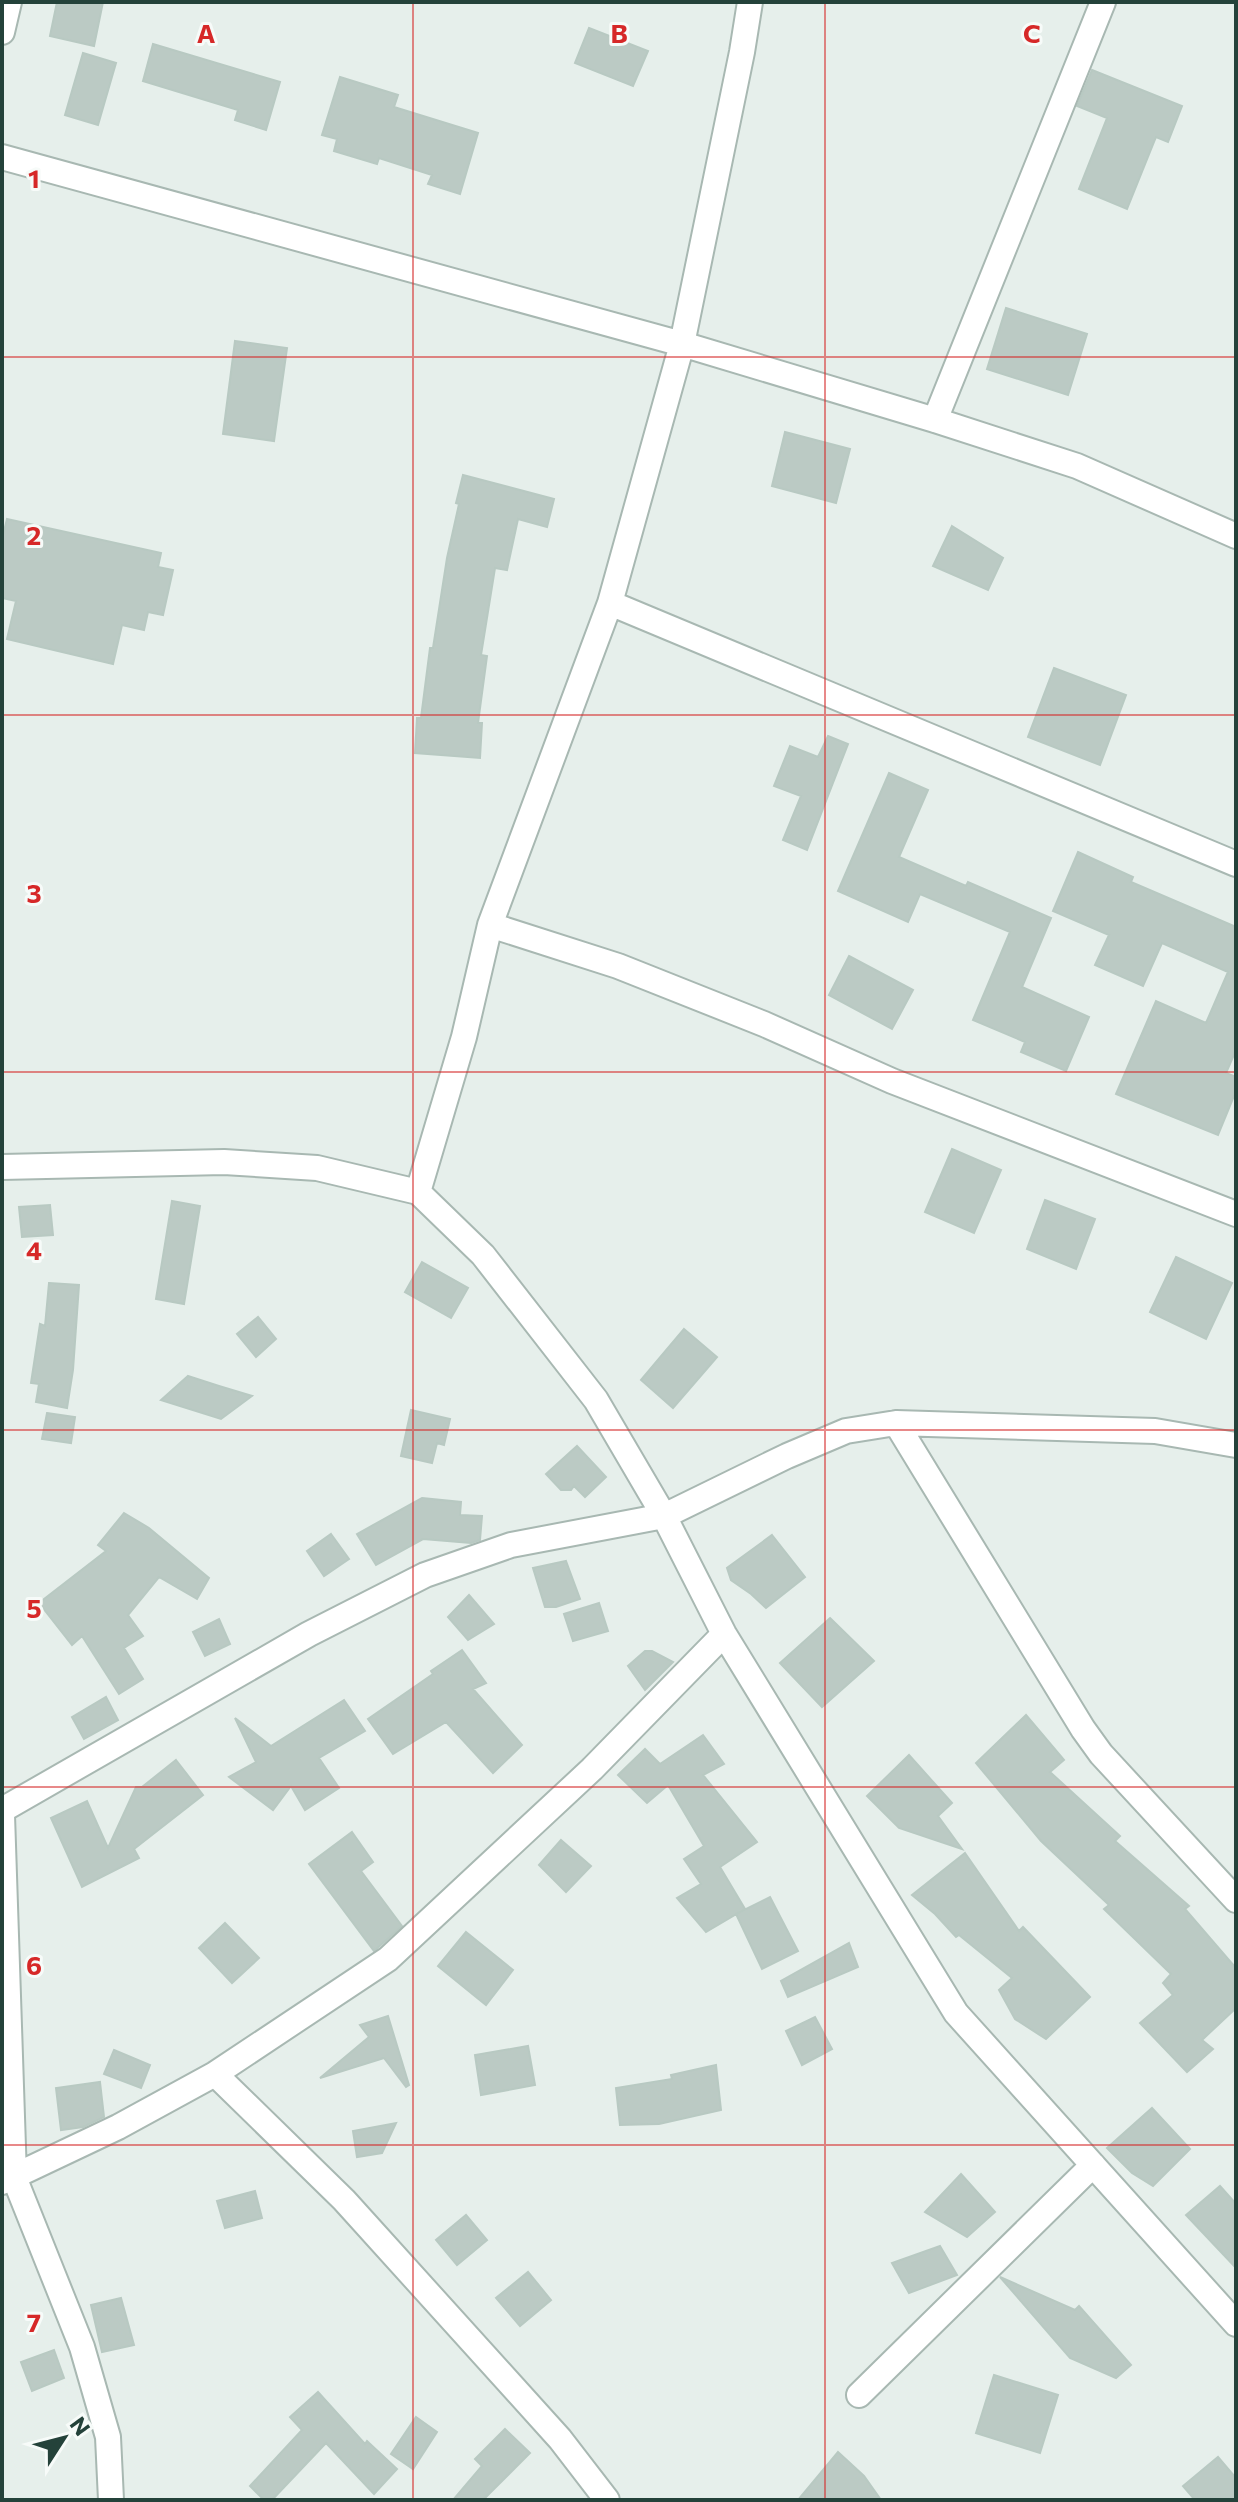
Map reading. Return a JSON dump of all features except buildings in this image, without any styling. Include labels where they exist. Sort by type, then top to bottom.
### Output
[{"type":"street","points":[[2,32],[9,2]]},
{"type":"street","points":[[418,1192],[464,1037],[490,925],[610,603],[682,344],[750,2]]},
{"type":"street","points":[[935,420],[1103,2]]},
{"type":"street","points":[[2,157],[682,344],[935,420],[1077,466],[1236,536]]},
{"type":"street","points":[[610,603],[1236,864]]},
{"type":"street","points":[[490,925],[618,966],[764,1024],[892,1081],[1234,1209]]},
{"type":"street","points":[[2,1167],[224,1162],[317,1168],[418,1192],[483,1255],[596,1400],[664,1516],[724,1634],[956,2013],[1236,2324]]},
{"type":"street","points":[[896,1423],[1083,1729],[1101,1754],[1236,1900]]},
{"type":"street","points":[[111,2500],[108,2437],[82,2347],[8,2180],[2,1812],[309,1634],[425,1575],[511,1545],[664,1516],[846,1431],[896,1423],[1155,1431],[1236,1445]]},
{"type":"street","points":[[8,2180],[118,2127],[215,2074],[388,1959],[592,1769],[724,1634]]},
{"type":"street","points":[[215,2074],[344,2200],[560,2439],[607,2500]]},
{"type":"street","points":[[859,2395],[1093,2165]]}]
